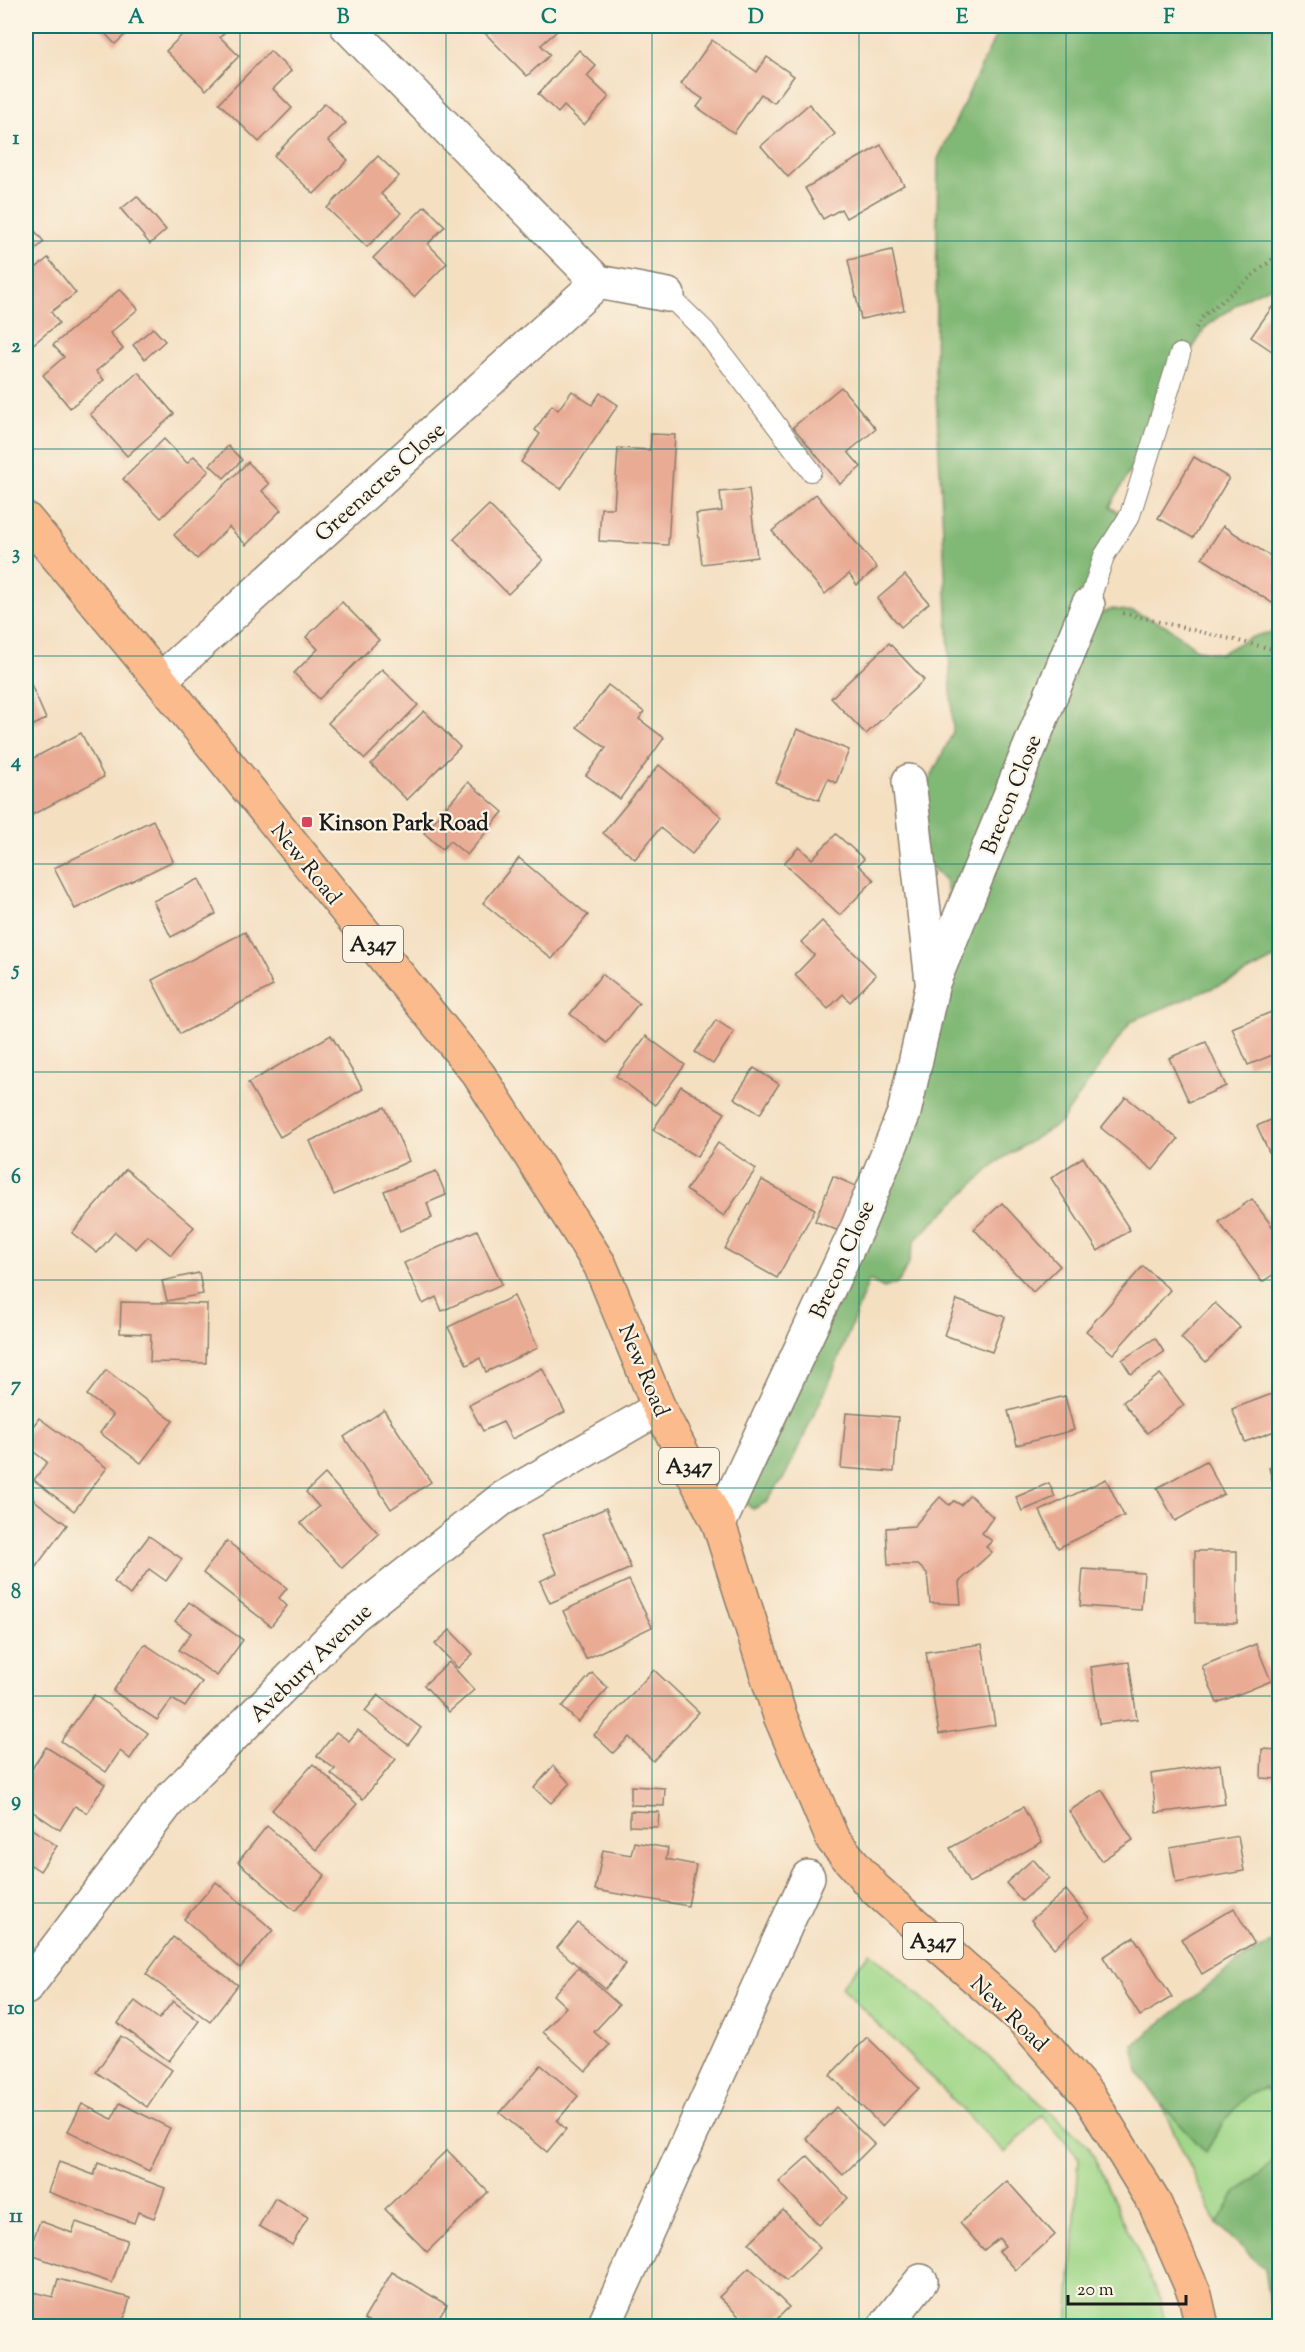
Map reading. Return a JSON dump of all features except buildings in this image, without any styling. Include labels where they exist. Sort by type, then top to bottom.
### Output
[{"type":"main road","name":"New Road","points":[[26,519],[160,680],[479,1075],[600,1265],[659,1408],[719,1524],[780,1716],[833,1840],[874,1888],[1022,2019],[1089,2096],[1155,2204],[1195,2295],[1202,2326]]},
{"type":"street","points":[[347,26],[598,282],[668,295]]},
{"type":"street","name":"Greenacres Close","points":[[160,680],[598,282]]},
{"type":"street","name":"Brecon Close","points":[[719,1524],[858,1226],[904,1113],[933,983],[1089,605]]},
{"type":"street","name":"Brecon Close","points":[[909,781],[933,983]]},
{"type":"street","name":"Avebury Avenue","points":[[26,1988],[172,1797],[353,1616],[503,1498],[659,1408]]},
{"type":"street","points":[[604,2326],[808,1877]]},
{"type":"street","points":[[885,2326],[921,2281]]},
{"type":"lane","points":[[668,295],[705,331],[811,471]]},
{"type":"lane","points":[[1089,605],[1104,556],[1130,515],[1180,354]]},
{"type":"path","points":[[1180,354],[1201,318],[1280,253]]},
{"type":"path","points":[[1089,605],[1280,651]]},
{"type":"green space","points":[[1000,26],[1279,26],[1279,275],[1270,287],[1247,297],[1206,327],[1182,365],[1146,442],[1110,507],[1120,516],[1096,615],[1113,609],[1134,612],[1165,625],[1198,650],[1220,654],[1255,636],[1279,632],[1279,956],[1237,978],[1131,1021],[1061,1122],[997,1162],[915,1240],[908,1266],[898,1283],[884,1288],[869,1280],[830,1381],[786,1474],[767,1502],[753,1509],[745,1503],[825,1317],[951,910],[945,880],[923,859],[919,802],[953,732],[935,372],[938,159]]},
{"type":"green space","points":[[1279,1941],[1279,2102],[1265,2088],[1246,2096],[1224,2121],[1206,2152],[1161,2104],[1138,2072],[1133,2045],[1239,1961]]},
{"type":"green space","points":[[870,1952],[1089,2146],[1160,2300],[1166,2326],[1068,2326],[1079,2158],[1042,2115],[1005,2153],[841,1987]]},
{"type":"green space","points":[[1279,1997],[1279,2326],[1274,2326],[1265,2269],[1217,2224],[1161,2104]]},
{"type":"green space","points":[[1279,2147],[1280,2326],[1274,2326],[1265,2269],[1217,2224],[1233,2196],[1277,2159]]},
{"type":"place","name":"Kinson Park Road","points":[[307,822]]}]
